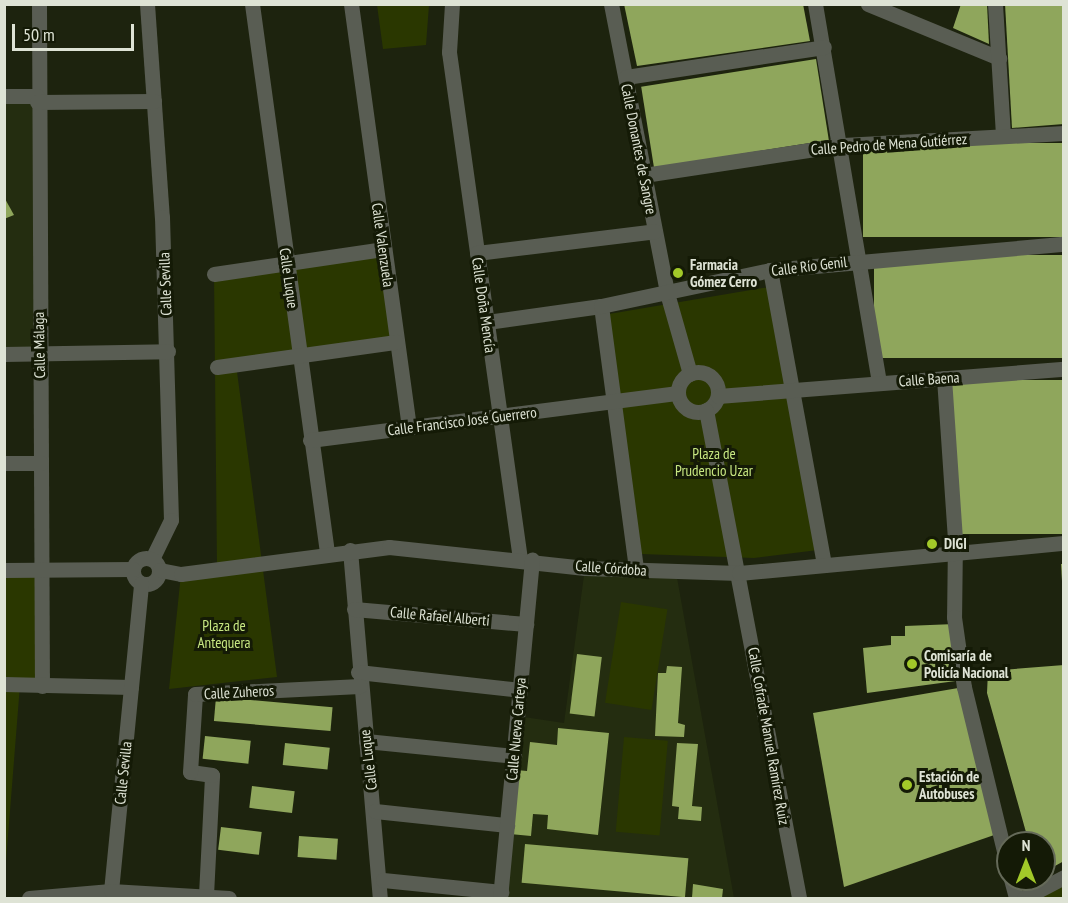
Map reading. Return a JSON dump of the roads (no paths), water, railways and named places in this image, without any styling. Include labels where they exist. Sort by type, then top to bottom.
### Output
[{"type":"street","name":"Calle Málaga","points":[[39,4],[37,99],[42,686]]},
{"type":"street","name":"Calle Sevilla","points":[[147,4],[168,351],[171,520],[156,565]]},
{"type":"street","name":"Calle Luque","points":[[252,4],[327,552]]},
{"type":"street","name":"Calle Valenzuela","points":[[351,4],[409,427]]},
{"type":"street","name":"Calle Doña Mencía","points":[[452,4],[449,52],[499,417],[526,559]]},
{"type":"street","name":"Calle Donantes de Sangre","points":[[610,4],[667,293],[690,374]]},
{"type":"street","points":[[815,4],[843,145],[879,383]]},
{"type":"street","points":[[868,4],[999,58]]},
{"type":"street","points":[[995,4],[1003,136]]},
{"type":"street","points":[[626,77],[824,47]]},
{"type":"street","points":[[4,96],[37,99],[154,101]]},
{"type":"street","name":"Calle Pedro de Mena Gutiérrez","points":[[644,175],[843,145],[1064,133]]},
{"type":"street","points":[[477,253],[655,231]]},
{"type":"street","name":"Calle Río Genil","points":[[487,322],[601,306],[667,293],[681,285],[770,270],[861,259],[1064,244]]},
{"type":"street","points":[[213,274],[384,249]]},
{"type":"street","points":[[770,270],[795,391],[824,565]]},
{"type":"street","points":[[601,306],[636,569]]},
{"type":"street","points":[[217,367],[396,342]]},
{"type":"street","points":[[4,354],[168,351]]},
{"type":"street","name":"Calle Baena","points":[[718,396],[1064,369]]},
{"type":"street","points":[[690,374],[713,378],[718,396],[706,410],[688,409],[678,393],[690,374]]},
{"type":"street","points":[[944,378],[955,540],[951,553],[964,687],[999,831]]},
{"type":"street","name":"Calle Francisco José Guerrero","points":[[310,440],[678,393]]},
{"type":"street","points":[[706,410],[739,573]]},
{"type":"street","points":[[4,463],[41,463]]},
{"type":"street","name":"Calle Córdoba","points":[[156,565],[181,574],[327,552],[389,547],[636,569],[739,573],[1064,543]]},
{"type":"street","name":"Calle Luque","points":[[350,550],[359,679],[382,880],[380,898]]},
{"type":"street","points":[[4,570],[137,576],[154,582],[156,565],[140,559],[137,576]]},
{"type":"street","name":"Calle Nueva Carteya","points":[[501,895],[526,624],[526,559]]},
{"type":"street","name":"Calle Cofrade Manuel Ramírez Ruiz","points":[[739,573],[799,898]]},
{"type":"street","name":"Calle Sevilla","points":[[111,891],[131,687],[137,576]]},
{"type":"street","name":"Calle Rafael Alberti","points":[[354,609],[526,624]]},
{"type":"street","points":[[359,679],[520,690]]},
{"type":"street","name":"Calle Zuheros","points":[[206,895],[212,775],[190,772],[195,694],[359,679]]},
{"type":"street","points":[[4,684],[131,687]]},
{"type":"street","points":[[366,741],[514,756]]},
{"type":"street","points":[[375,811],[507,825]]},
{"type":"street","points":[[1024,898],[1064,877]]},
{"type":"street","points":[[382,880],[501,895]]},
{"type":"street","points":[[28,898],[111,891],[229,898]]},
{"type":"place","name":"Farmacia Gómez Cerro","points":[[678,273]]},
{"type":"place","name":"DIGI","points":[[932,544]]},
{"type":"place","name":"Comisaría de Policía Nacional","points":[[912,664]]},
{"type":"place","name":"Estación de Autobuses","points":[[907,785]]},
{"type":"park label","name":"Plaza de Prudencio Uzar","points":[[714,462]]},
{"type":"park label","name":"Plaza de Antequera","points":[[224,634]]}]
